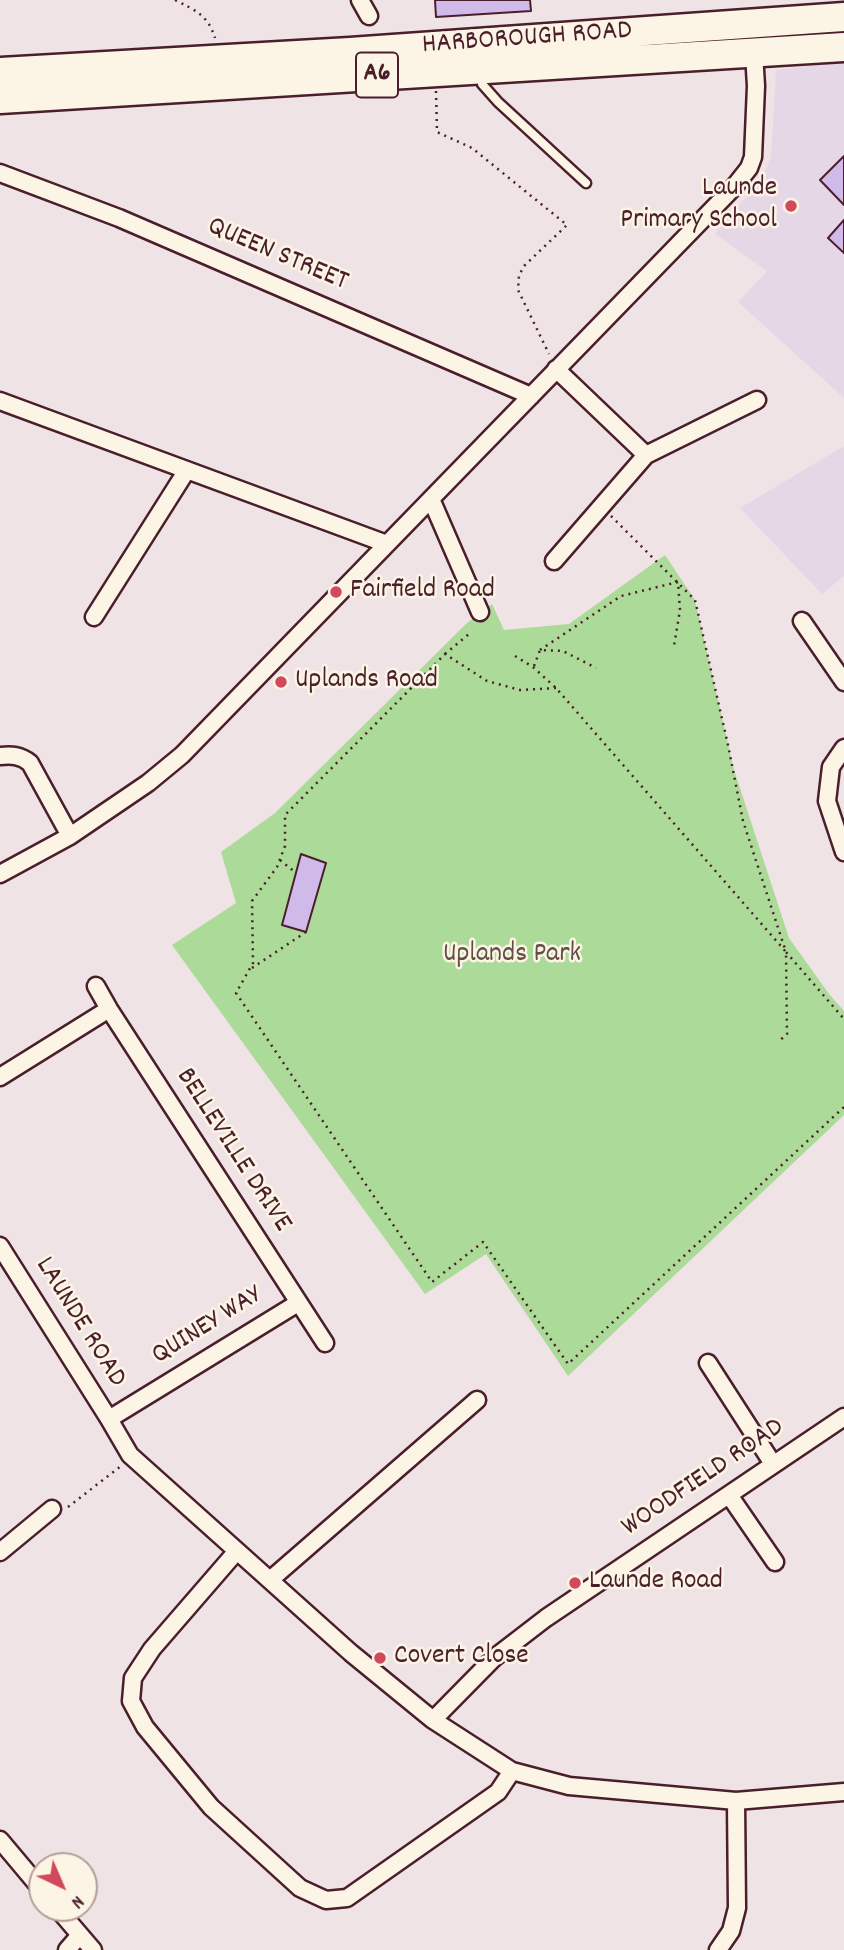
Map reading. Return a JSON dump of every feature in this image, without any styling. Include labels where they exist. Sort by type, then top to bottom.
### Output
[{"type":"highway","name":"HARBOROUGH ROAD","points":[[0,99],[481,69],[758,36],[844,17]]},
{"type":"highway","name":"A6","points":[[562,37],[568,41],[637,41],[844,32]]},
{"type":"highway","name":"HARBOROUGH ROAD","points":[[0,72],[562,37],[758,36],[844,47]]},
{"type":"street","points":[[360,0],[369,16]]},
{"type":"street","points":[[0,874],[70,836],[182,755],[734,187],[749,168],[752,158],[758,36]]},
{"type":"street","name":"QUEEN STREET","points":[[0,173],[119,218],[531,396]]},
{"type":"street","points":[[556,369],[646,455]]},
{"type":"street","points":[[554,561],[646,455],[757,400]]},
{"type":"street","points":[[0,401],[387,544]]},
{"type":"street","points":[[94,617],[187,470]]},
{"type":"street","points":[[431,499],[481,612]]},
{"type":"street","points":[[802,621],[844,682]]},
{"type":"street","points":[[844,748],[831,767],[827,801],[844,852]]},
{"type":"street","points":[[0,756],[15,755],[30,763],[70,836]]},
{"type":"street","name":"BELLEVILLE DRIVE","points":[[96,986],[108,1009],[325,1343]]},
{"type":"street","points":[[0,1077],[108,1009]]},
{"type":"street","name":"LAUNDE ROAD","points":[[0,1246],[130,1455],[351,1653],[433,1720],[512,1771],[569,1786],[736,1801],[844,1792]]},
{"type":"street","name":"QUINEY WAY","points":[[109,1419],[298,1303]]},
{"type":"street","points":[[708,1363],[773,1464]]},
{"type":"street","points":[[270,1580],[477,1400]]},
{"type":"street","name":"WOODFIELD ROAD","points":[[433,1720],[494,1658],[546,1618],[844,1417]]},
{"type":"street","points":[[729,1495],[775,1562]]},
{"type":"street","points":[[0,1552],[51,1509]]},
{"type":"street","points":[[236,1552],[152,1649],[133,1678],[131,1701],[145,1727],[211,1807],[300,1888],[326,1900],[347,1898],[498,1792],[512,1771]]},
{"type":"street","points":[[718,1950],[731,1931],[737,1908],[736,1801]]},
{"type":"street","points":[[0,1840],[28,1873]]},
{"type":"street","points":[[69,1922],[93,1950]]},
{"type":"street","points":[[67,1950],[80,1935]]},
{"type":"lane","points":[[481,69],[482,84],[498,102],[586,183]]},
{"type":"path","points":[[175,0],[197,11],[211,25],[219,58]]},
{"type":"path","points":[[436,81],[437,132],[472,148],[567,225],[525,265],[519,275],[518,290],[556,369]]},
{"type":"path","points":[[601,507],[695,600],[743,821],[786,952],[787,1034],[778,1042]]},
{"type":"path","points":[[674,646],[680,610],[678,582]]},
{"type":"path","points":[[533,667],[540,650],[621,596],[678,582]]},
{"type":"path","points":[[469,634],[445,654],[285,815],[285,846],[280,860],[252,901],[253,963],[236,993],[432,1282],[483,1242],[568,1364],[844,1107]]},
{"type":"path","points":[[540,650],[564,651],[596,668]]},
{"type":"path","points":[[445,654],[487,681],[520,690],[556,688]]},
{"type":"path","points":[[516,656],[556,688],[844,1019]]},
{"type":"path","points":[[280,860],[296,873]]},
{"type":"path","points":[[249,970],[306,932]]},
{"type":"path","points":[[51,1509],[62,1510],[75,1502],[121,1466],[130,1455]]},
{"type":"shaded area","name":"Launde Primary School","points":[[844,62],[844,398],[738,302],[767,271],[715,234],[761,179],[771,157],[776,70]]},
{"type":"shaded area","points":[[844,446],[844,576],[822,594],[740,508]]},
{"type":"green space","name":"Uplands Park","points":[[665,555],[695,600],[734,770],[789,938],[844,1011],[844,1115],[568,1376],[486,1254],[425,1294],[172,945],[236,903],[221,852],[275,813],[466,624],[492,604],[504,630],[569,624]]},
{"type":"building","points":[[435,0],[530,0],[531,11],[436,17]]},
{"type":"building","points":[[844,156],[844,205],[820,180]]},
{"type":"building","points":[[844,220],[844,253],[828,238]]},
{"type":"building","points":[[301,854],[326,863],[306,932],[282,925]]},
{"type":"place","name":"Launde Primary School","points":[[791,206]]},
{"type":"place","name":"Fairfield Road","points":[[336,592]]},
{"type":"place","name":"Uplands Road","points":[[281,682]]},
{"type":"place","name":"Launde Road","points":[[575,1583]]},
{"type":"place","name":"Covert Close","points":[[380,1658]]}]
